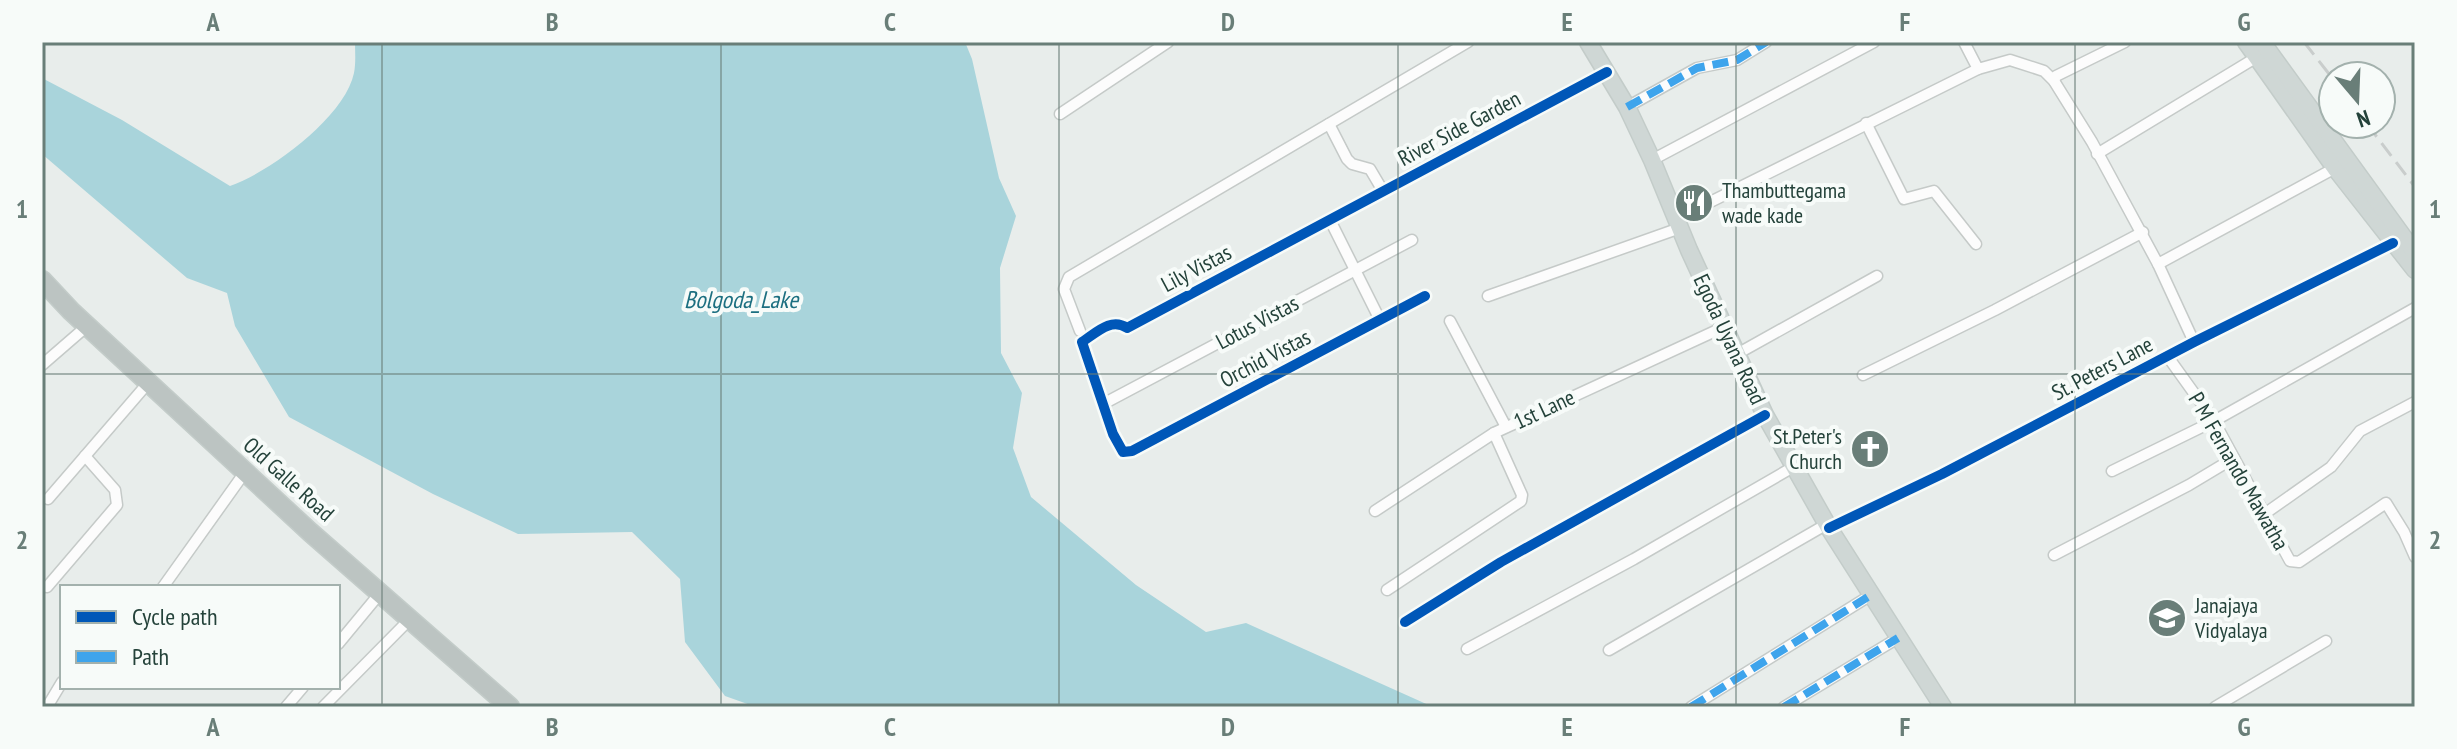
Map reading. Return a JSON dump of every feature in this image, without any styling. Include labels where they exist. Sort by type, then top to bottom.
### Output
[{"type":"highway","name":"Old Galle Road","points":[[42,280],[87,326],[310,532],[510,707]]},
{"type":"main road","name":"Egoda Uyana Road","points":[[1588,42],[1627,107],[1765,415],[1828,526],[1943,707]]},
{"type":"main road","points":[[2246,42],[2260,49],[2415,253]]},
{"type":"main road","points":[[2260,49],[2335,168],[2415,270]]},
{"type":"street","points":[[1060,114],[1168,42]]},
{"type":"street","points":[[1103,404],[1064,289],[1069,277],[1468,42]]},
{"type":"street","points":[[1627,107],[1697,68],[1737,60],[1766,42]]},
{"type":"street","points":[[1652,160],[1874,42]]},
{"type":"street","points":[[1964,42],[1978,69]]},
{"type":"street","points":[[2054,81],[2056,76],[2125,42]]},
{"type":"street","points":[[2097,154],[2260,49]]},
{"type":"street","points":[[1488,296],[1678,224],[1866,123],[1978,69],[2010,60],[2044,71],[2054,81],[2143,232],[2194,342]]},
{"type":"street","name":"River Side Garden","points":[[1330,220],[1607,72]]},
{"type":"street","points":[[1866,123],[1904,199],[1934,191],[1976,244]]},
{"type":"street","points":[[1329,124],[1347,159],[1352,164],[1370,169],[1383,191]]},
{"type":"street","points":[[2158,264],[2335,168]]},
{"type":"street","points":[[1330,220],[1380,320]]},
{"type":"street","name":"Lily Vistas","points":[[1081,336],[1113,323],[1127,328],[1330,220]]},
{"type":"street","points":[[1863,375],[2143,232]]},
{"type":"street","name":"Lotus Vistas","points":[[1103,404],[1412,240]]},
{"type":"street","name":"St. Peters Lane","points":[[1609,650],[1828,526],[1942,474],[2194,342],[2393,243]]},
{"type":"street","points":[[1737,354],[1877,276]]},
{"type":"street","name":"Orchid Vistas","points":[[1103,404],[1123,452],[1132,451],[1425,296]]},
{"type":"street","points":[[2112,471],[2214,421],[2415,308]]},
{"type":"street","points":[[1450,321],[1506,427]]},
{"type":"street","points":[[42,365],[87,326]]},
{"type":"street","name":"1st Lane","points":[[1375,511],[1494,433],[1724,327]]},
{"type":"street","name":"P M Fernando Mawatha","points":[[2168,357],[2214,421],[2290,561],[2299,562],[2386,503],[2415,557]]},
{"type":"street","points":[[48,499],[148,383]]},
{"type":"street","points":[[2263,515],[2331,467],[2360,431],[2415,402]]},
{"type":"street","points":[[1405,622],[1501,562],[1765,415]]},
{"type":"street","points":[[1387,590],[1521,501],[1522,495],[1494,433]]},
{"type":"street","points":[[47,587],[117,505],[115,490],[85,456]]},
{"type":"street","points":[[2054,555],[2189,485],[2234,458]]},
{"type":"street","points":[[1467,649],[1634,559],[1795,466]]},
{"type":"street","points":[[164,585],[245,472]]},
{"type":"street","points":[[340,642],[381,592]]},
{"type":"street","points":[[1691,707],[1871,595]]},
{"type":"street","points":[[323,707],[411,618]]},
{"type":"street","points":[[1784,707],[1898,638]]},
{"type":"street","points":[[2215,707],[2326,641]]},
{"type":"street","points":[[47,707],[60,685]]},
{"type":"street","points":[[286,707],[301,689]]},
{"type":"water","name":"Bolgoda_Lake","points":[[355,42],[965,42],[972,59],[999,178],[1016,216],[1000,268],[1001,353],[1022,393],[1013,448],[1031,497],[1136,585],[1206,632],[1246,623],[1433,707],[756,707],[725,696],[685,642],[680,579],[632,532],[518,534],[433,494],[289,417],[235,326],[227,293],[187,278],[42,154],[42,78],[122,120],[230,186],[284,156],[304,141],[336,107],[348,90],[354,73]]},
{"type":"railway","points":[[2304,42],[2318,60]]},
{"type":"railway","points":[[2379,140],[2415,187]]},
{"type":"marked path","points":[[1627,107],[1697,68],[1737,60],[1766,42]]},
{"type":"marked path","points":[[1691,707],[1871,595]]},
{"type":"marked path","points":[[1784,707],[1898,638]]},
{"type":"cycle path","points":[[1425,296],[1132,451],[1123,452],[1113,434],[1082,342],[1109,325],[1127,328],[1607,72]]},
{"type":"cycle path","points":[[1829,528],[1942,474],[2194,342],[2393,243]]},
{"type":"cycle path","points":[[1405,622],[1501,562],[1765,415]]},
{"type":"place","name":"Thambuttegama wade kade","points":[[1694,203]]},
{"type":"place","name":"St.Peter's Church","points":[[1870,449]]},
{"type":"place","name":"Janajaya Vidyalaya","points":[[2167,618]]}]
